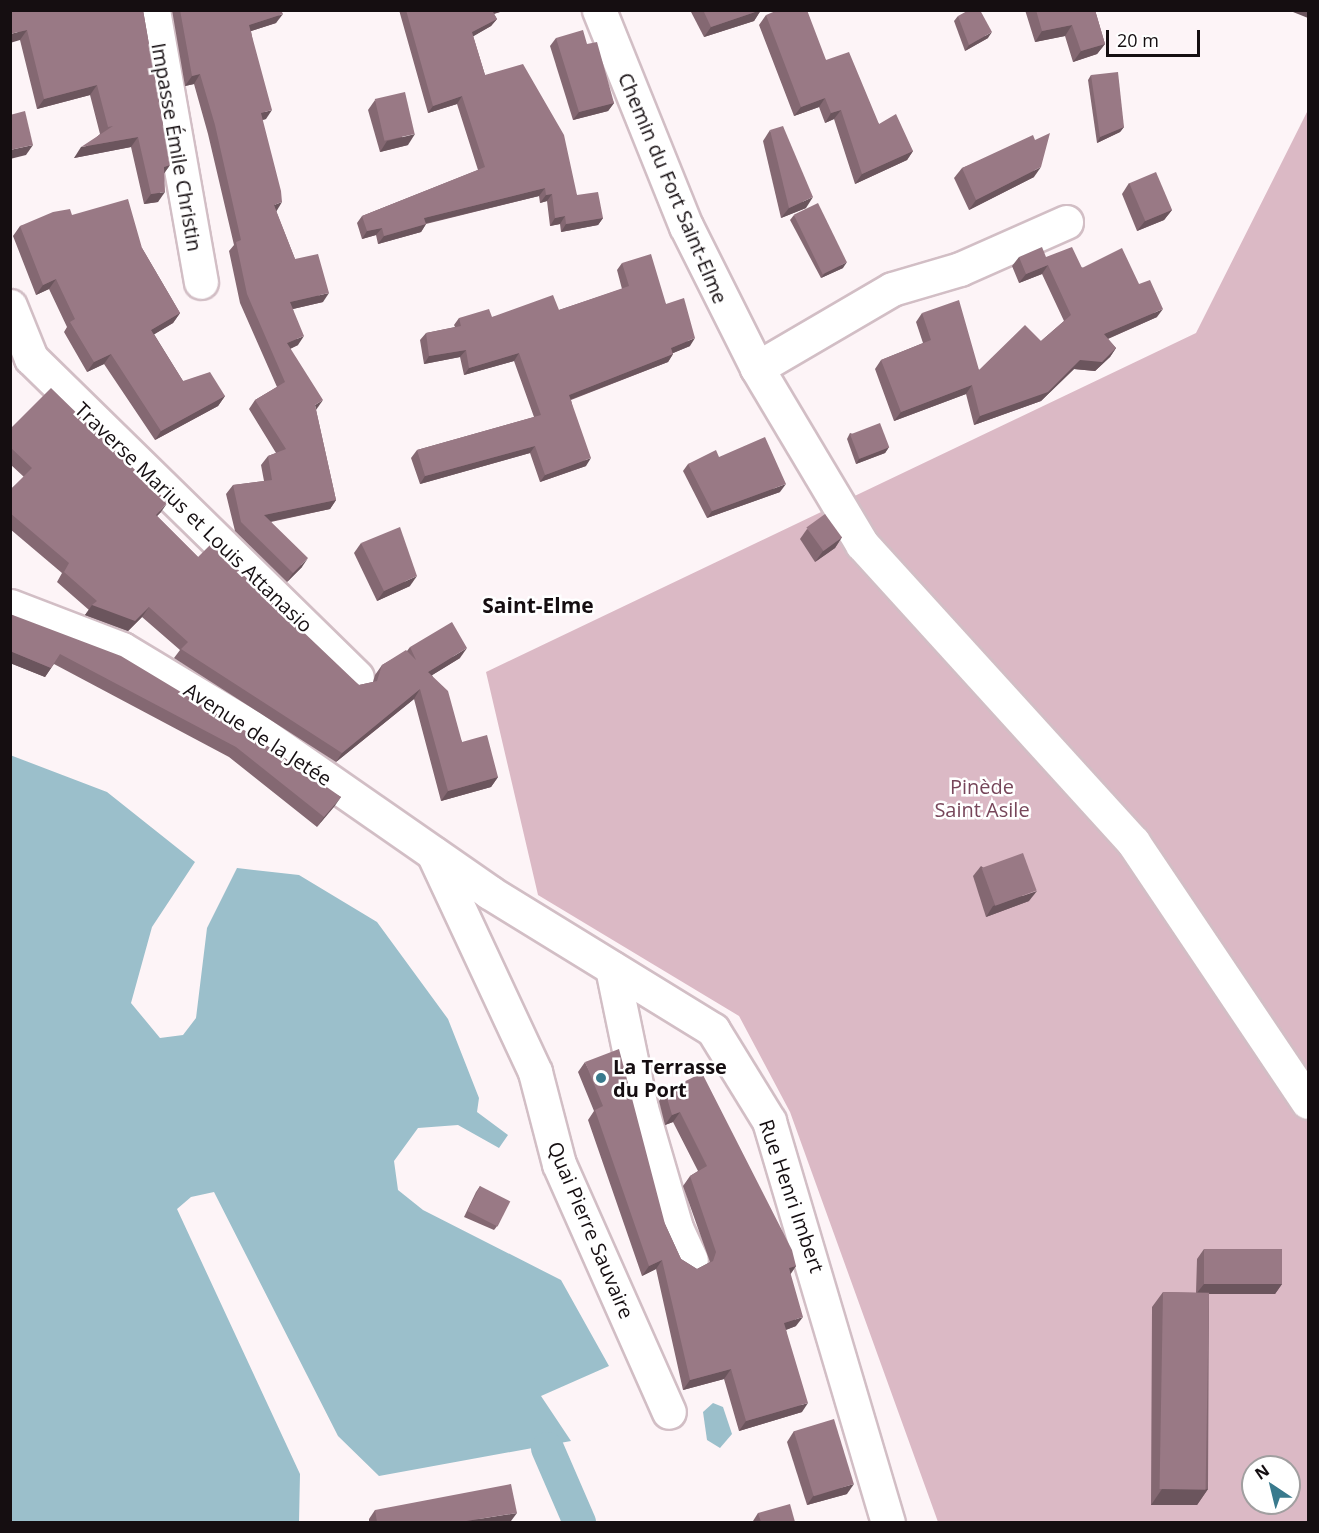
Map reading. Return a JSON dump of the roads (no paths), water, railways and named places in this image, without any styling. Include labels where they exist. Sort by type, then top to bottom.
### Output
[{"type":"street","name":"Impasse Émile Christin","points":[[153,10],[201,282]]},
{"type":"street","name":"Chemin du Fort Saint-Elme","points":[[599,10],[686,226],[756,365],[862,544],[1133,842],[1308,1102]]},
{"type":"street","points":[[756,365],[892,289],[960,269],[1066,222]]},
{"type":"street","points":[[10,306],[21,368]]},
{"type":"street","name":"Traverse Marius et Louis Attanasio","points":[[21,368],[357,677]]},
{"type":"street","name":"Avenue de la Jetée","points":[[10,606],[122,649],[252,727],[431,849],[489,892]]},
{"type":"street","name":"Quai Pierre Sauvaire","points":[[431,849],[534,1072],[559,1164],[669,1412]]},
{"type":"street","name":"Rue Henri Imbert","points":[[489,892],[713,1030],[769,1121],[888,1522]]},
{"type":"street","points":[[612,968],[641,1108],[676,1228],[691,1260]]},
{"type":"water","points":[[10,755],[107,792],[195,862],[152,927],[131,1003],[160,1038],[183,1035],[196,1018],[207,928],[237,868],[299,875],[377,922],[448,1019],[479,1098],[477,1112],[508,1135],[499,1148],[458,1125],[418,1128],[394,1161],[398,1190],[423,1210],[561,1280],[609,1366],[541,1396],[571,1441],[379,1476],[338,1436],[214,1192],[191,1197],[177,1209],[300,1474],[299,1522],[11,1522]]},
{"type":"water","points":[[713,1403],[723,1407],[732,1434],[720,1448],[707,1440],[703,1412]]},
{"type":"waterway","points":[[547,1448],[579,1522]]},
{"type":"place","name":"La Terrasse du Port","points":[[601,1078]]},
{"type":"district","name":"Saint-Elme","points":[[538,605]]},
{"type":"park label","name":"Pinède Saint Asile","points":[[982,798]]}]
